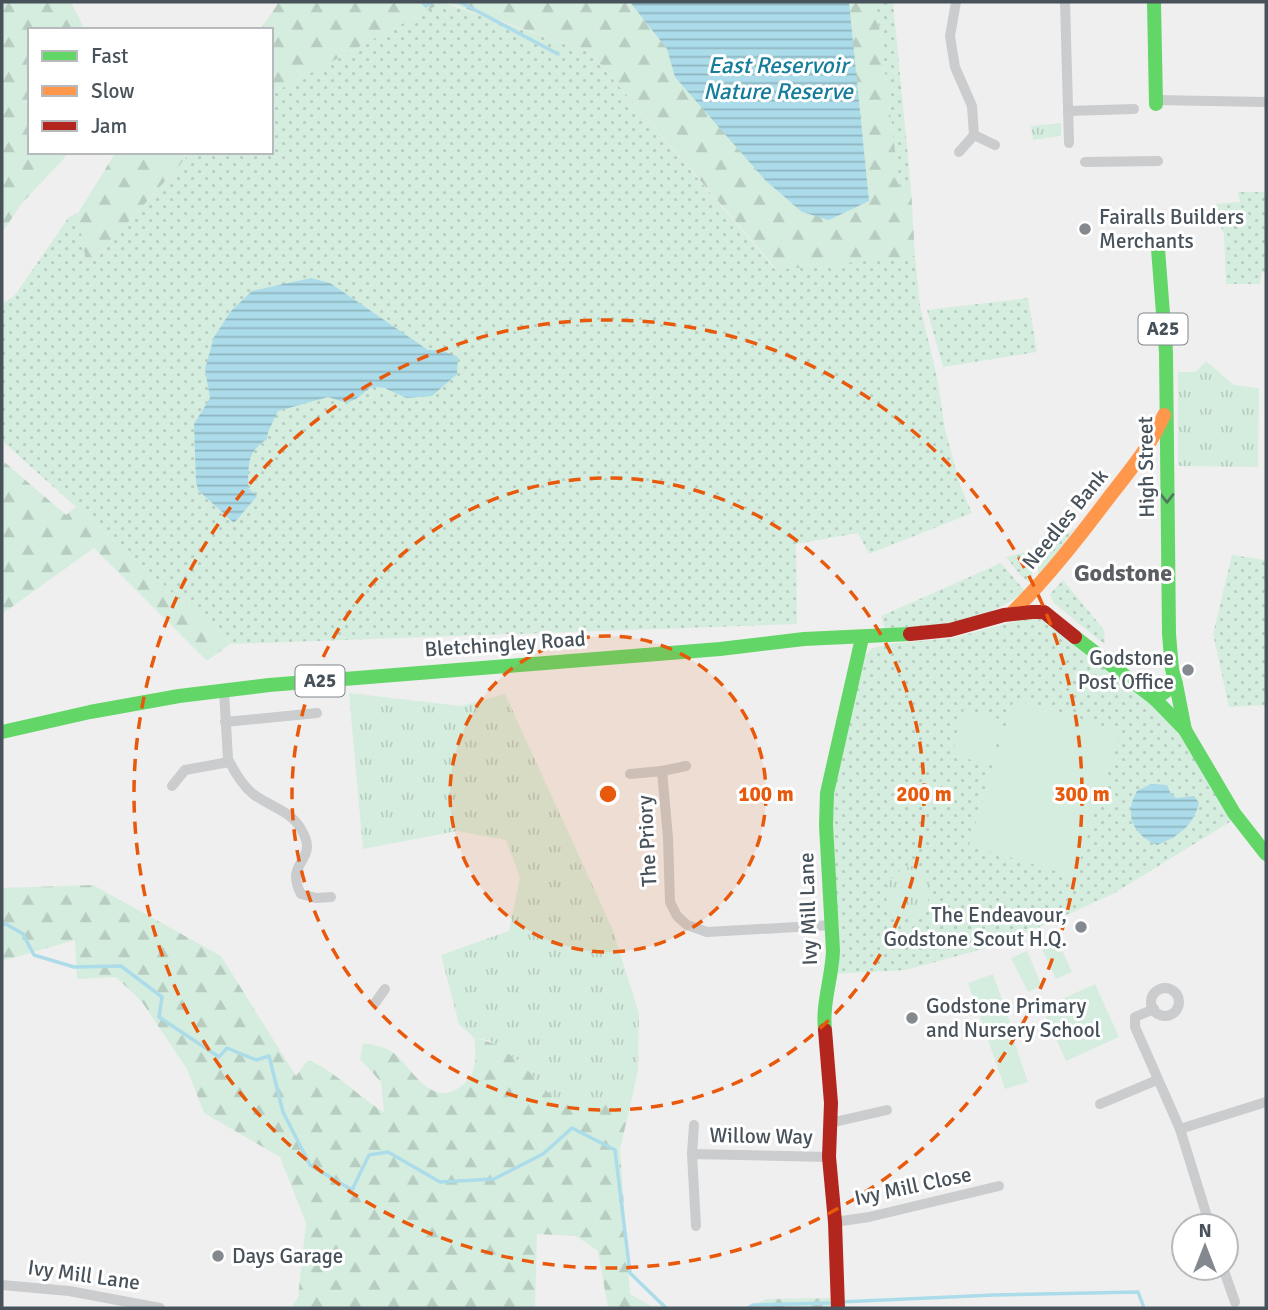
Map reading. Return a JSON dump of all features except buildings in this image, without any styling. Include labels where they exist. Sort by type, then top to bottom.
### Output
[{"type":"main road","points":[[1154,2],[1156,102]]},
{"type":"main road","name":"High Street","points":[[1158,249],[1166,352],[1169,634],[1172,668],[1185,730]]},
{"type":"main road","name":"Needles Bank","points":[[1012,613],[1045,578],[1148,447],[1166,410]]},
{"type":"main road","points":[[1148,447],[1167,459]]},
{"type":"main road","points":[[1045,578],[1044,612],[1155,699],[1185,730],[1234,813],[1266,854]]},
{"type":"main road","name":"A25","points":[[1012,613],[1044,612]]},
{"type":"main road","name":"Bletchingley Road","points":[[2,732],[55,718],[195,693],[365,676],[721,649],[803,639],[862,638],[961,629],[1012,613]]},
{"type":"main road","name":"Ivy Mill Lane","points":[[838,1304],[829,1157],[831,1103],[823,1013],[832,969],[827,793],[862,638]]},
{"type":"main road","points":[[1155,699],[1176,684]]},
{"type":"street","points":[[956,2],[950,36],[955,67],[972,106],[974,135],[959,152]]},
{"type":"street","points":[[1065,2],[1069,143]]},
{"type":"street","points":[[1156,102],[1266,102]]},
{"type":"street","points":[[1068,111],[1134,109]]},
{"type":"street","points":[[974,135],[995,145]]},
{"type":"street","points":[[1085,162],[1158,161]]},
{"type":"street","points":[[223,690],[229,762],[252,793],[294,820],[302,830],[307,852],[295,872],[301,894],[316,898],[331,897]]},
{"type":"street","points":[[225,722],[317,713]]},
{"type":"street","points":[[172,786],[185,770],[229,762]]},
{"type":"street","name":"The Priory","points":[[630,774],[686,766]]},
{"type":"street","name":"The Priory","points":[[662,771],[670,901],[677,916],[687,925],[707,932],[832,925]]},
{"type":"street","points":[[375,1003],[385,989]]},
{"type":"street","points":[[1154,1009],[1135,1017],[1135,1027],[1180,1129],[1206,1212]]},
{"type":"street","points":[[1100,1104],[1157,1080]]},
{"type":"street","points":[[1180,1129],[1266,1102]]},
{"type":"street","points":[[830,1123],[887,1110]]},
{"type":"street","name":"Willow Way","points":[[694,1125],[692,1154],[696,1226]]},
{"type":"street","name":"Willow Way","points":[[692,1154],[829,1157]]},
{"type":"street","name":"Ivy Mill Close","points":[[835,1222],[869,1217],[999,1186]]},
{"type":"street","points":[[1228,1282],[1236,1302]]},
{"type":"street","name":"Ivy Mill Lane","points":[[2,1285],[69,1291],[160,1308]]},
{"type":"green space","points":[[2,2],[71,2],[84,28],[28,28],[28,154],[68,154],[22,203],[2,233]]},
{"type":"green space","points":[[279,2],[443,2],[273,93],[273,28],[261,28]]},
{"type":"green space","points":[[442,2],[590,52],[775,269],[915,256],[920,306],[937,377],[945,429],[960,485],[972,513],[869,554],[858,533],[796,544],[797,624],[230,644],[2,441],[2,304],[15,295],[69,217],[78,213],[88,267],[189,154],[273,154],[273,93]]},
{"type":"green space","points":[[446,2],[876,2],[900,190],[911,188],[915,256],[777,270],[590,52]]},
{"type":"green space","points":[[876,2],[893,2],[911,188],[900,191]]},
{"type":"green space","points":[[1061,123],[1061,136],[1033,140],[1031,126]]},
{"type":"green space","points":[[115,154],[189,154],[87,268],[78,213]]},
{"type":"green space","points":[[1238,192],[1266,192],[1266,272],[1262,272],[1260,284],[1226,284],[1224,234],[1216,204],[1240,202]]},
{"type":"green space","points":[[1028,298],[1037,352],[943,367],[927,310]]},
{"type":"green space","points":[[1206,361],[1234,385],[1259,388],[1258,467],[1178,466],[1178,372],[1196,372]]},
{"type":"green space","points":[[2,460],[66,515],[76,507],[230,644],[207,661],[94,548],[2,614]]},
{"type":"green space","points":[[1075,528],[1038,580],[1038,556]]},
{"type":"green space","points":[[1033,550],[1032,584],[1022,577],[1006,557]]},
{"type":"green space","points":[[1232,555],[1266,560],[1266,705],[1229,707],[1213,634]]},
{"type":"green space","points":[[1001,563],[1025,591],[1009,602],[992,611],[958,622],[885,629],[881,616]]},
{"type":"green space","points":[[1063,580],[1104,630],[1105,645],[1054,603],[1050,594]]},
{"type":"green space","points":[[1035,616],[1048,621],[1168,717],[1233,820],[1113,894],[987,948],[905,970],[834,974],[830,805],[862,660],[871,649],[888,644],[953,638]]},
{"type":"green space","points":[[349,693],[461,706],[505,694],[612,928],[639,1013],[638,1070],[632,1098],[557,1102],[520,1062],[489,1040],[474,1038],[459,1024],[441,955],[509,931],[520,877],[506,840],[457,831],[363,849]]},
{"type":"green space","points":[[1014,699],[1120,731],[1075,877],[969,845]]},
{"type":"green space","points":[[964,709],[1003,720],[991,765],[952,755]]},
{"type":"green space","points":[[912,866],[924,871],[930,879],[931,890],[921,910],[913,916],[903,917],[888,904],[886,890],[898,872]]},
{"type":"green space","points":[[93,885],[221,956],[296,1076],[308,1060],[328,1071],[384,1112],[381,1082],[360,1059],[363,1043],[389,1050],[421,1082],[440,1093],[452,1092],[469,1079],[474,1068],[474,1038],[487,1041],[510,1054],[557,1102],[632,1098],[620,1149],[630,1294],[655,1308],[608,1308],[598,1251],[576,1236],[537,1234],[535,1308],[291,1308],[298,1297],[306,1223],[280,1157],[204,1113],[187,1069],[142,1002],[116,977],[77,979],[75,940],[2,961],[2,888]]},
{"type":"green space","points":[[1056,937],[1072,972],[1056,979],[1040,945]]},
{"type":"green space","points":[[1027,951],[1042,986],[1028,992],[1011,958]]},
{"type":"green space","points":[[993,974],[1011,1025],[986,1034],[968,983]]},
{"type":"green space","points":[[1095,984],[1119,1037],[1066,1061],[1042,1008]]},
{"type":"green space","points":[[1011,1032],[1028,1082],[1005,1089],[988,1040]]},
{"type":"green space","points":[[834,1298],[831,1308],[747,1308],[766,1299]]},
{"type":"water","name":"East Reservoir Nature Reserve","points":[[630,2],[849,2],[869,201],[829,220],[802,212],[765,180],[675,77],[667,49]]},
{"type":"water","points":[[311,278],[330,283],[428,350],[441,350],[458,357],[457,374],[432,396],[406,398],[377,387],[370,388],[347,403],[328,397],[278,411],[267,439],[255,449],[250,460],[248,488],[257,496],[234,523],[198,490],[196,482],[194,424],[210,398],[205,369],[214,337],[231,311],[252,291]]},
{"type":"water","points":[[1151,784],[1167,785],[1176,798],[1194,796],[1199,803],[1193,818],[1184,829],[1157,845],[1142,836],[1131,816],[1137,791]]},
{"type":"waterway","points":[[422,2],[426,6],[431,2]]},
{"type":"waterway","points":[[460,2],[558,54]]},
{"type":"waterway","points":[[2,925],[6,924],[23,934],[34,955],[74,967],[121,966],[162,997],[159,1017],[219,1057],[227,1048],[256,1060],[269,1056],[283,1112],[310,1165],[352,1190],[369,1155],[388,1152],[440,1182],[494,1179],[543,1154],[572,1128],[615,1150],[630,1273],[666,1308]]},
{"type":"waterway","points":[[840,1302],[1138,1292],[1144,1308]]},
{"type":"waterway","points":[[748,1308],[753,1305],[832,1303]]},
{"type":"traffic: fast","points":[[1154,2],[1156,104]]},
{"type":"traffic: fast","points":[[1075,637],[1155,699],[1176,684],[1169,634],[1166,352],[1158,249]]},
{"type":"traffic: fast","points":[[2,732],[179,696],[269,685],[720,649],[804,639],[910,634]]},
{"type":"traffic: fast","points":[[825,1030],[833,951],[826,825],[827,793],[862,638]]},
{"type":"traffic: fast","points":[[1176,684],[1185,730]]},
{"type":"traffic: fast","points":[[1155,699],[1185,730],[1234,813],[1266,854]]},
{"type":"traffic: slow","points":[[1012,613],[1063,556],[1125,476],[1146,448],[1164,415]]},
{"type":"traffic: jam","points":[[910,634],[950,630],[1004,615],[1044,612],[1075,637]]},
{"type":"traffic: jam","points":[[825,1030],[831,1103],[829,1157],[835,1222],[838,1308]]},
{"type":"place","name":"Fairalls Builders Merchants","points":[[1085,229]]},
{"type":"place","name":"Godstone Post Office","points":[[1188,670]]},
{"type":"place","name":"The Endeavour, Godstone Scout H.Q.","points":[[1081,927]]},
{"type":"place","name":"Godstone Primary and Nursery School","points":[[912,1018]]},
{"type":"place","name":"Days Garage","points":[[218,1256]]},
{"type":"district","name":"Godstone","points":[[1123,573]]}]
